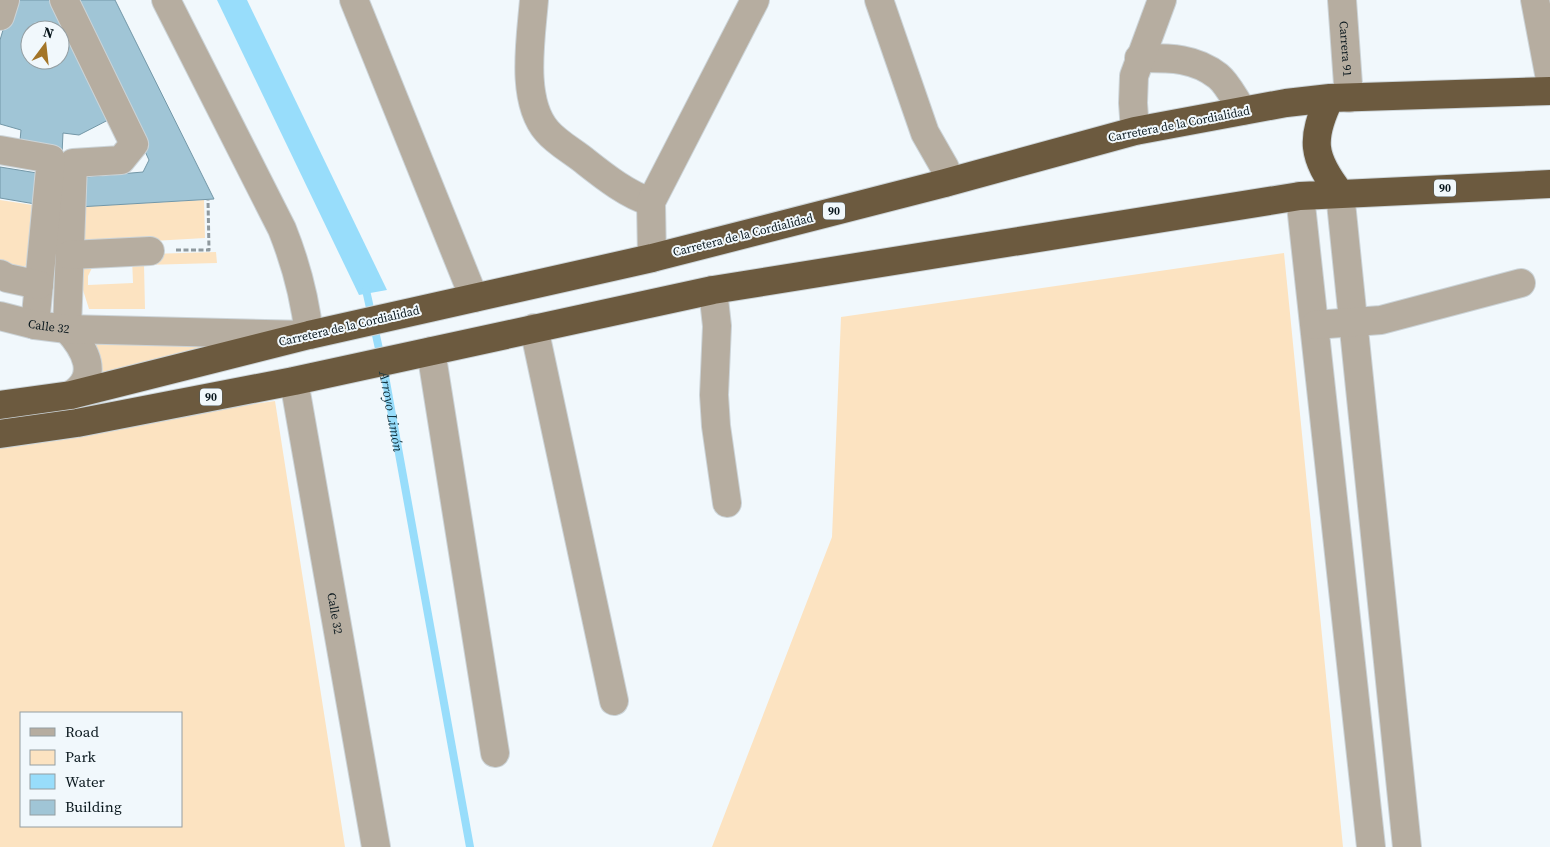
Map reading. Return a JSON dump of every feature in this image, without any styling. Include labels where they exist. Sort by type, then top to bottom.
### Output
[{"type":"highway","name":"Carretera de la Cordialidad","points":[[0,405],[71,395],[322,332],[652,258],[945,183],[1135,131],[1286,103],[1339,98],[1550,92]]},
{"type":"highway","points":[[1339,98],[1318,122],[1316,148],[1324,172],[1340,193]]},
{"type":"highway","points":[[1286,103],[1301,124],[1308,148],[1308,173],[1300,196]]},
{"type":"highway","name":"90","points":[[0,434],[78,423],[294,381],[713,290],[1300,196],[1550,184]]},
{"type":"street","points":[[0,16],[5,0]]},
{"type":"street","points":[[64,0],[134,144],[121,160],[73,163],[67,329],[82,346],[88,364],[84,383],[79,391],[71,395]]},
{"type":"street","points":[[166,0],[282,229],[294,258],[306,304],[322,332]]},
{"type":"street","points":[[354,0],[474,298]]},
{"type":"street","points":[[534,0],[529,82],[532,99],[546,131],[598,172],[640,199],[651,202]]},
{"type":"street","points":[[652,258],[651,202],[755,0]]},
{"type":"street","points":[[879,0],[925,133],[945,168],[945,183]]},
{"type":"street","points":[[1135,131],[1134,76],[1139,58],[1162,0]]},
{"type":"street","name":"Carrera 91","points":[[1339,98],[1342,0]]},
{"type":"street","points":[[1535,0],[1550,79]]},
{"type":"street","points":[[1139,58],[1177,58],[1198,64],[1219,76],[1243,110]]},
{"type":"street","points":[[0,150],[51,159],[35,324]]},
{"type":"street","points":[[1340,193],[1407,847]]},
{"type":"street","points":[[1300,196],[1372,847]]},
{"type":"street","points":[[70,255],[150,251]]},
{"type":"street","points":[[0,274],[6,278],[39,285]]},
{"type":"street","points":[[1315,325],[1382,320],[1522,283]]},
{"type":"street","points":[[713,290],[717,326],[714,394],[716,426],[727,503]]},
{"type":"street","name":"Calle 32","points":[[0,316],[67,329],[322,332]]},
{"type":"street","points":[[534,328],[614,700]]},
{"type":"street","points":[[431,352],[495,753]]},
{"type":"street","name":"Calle 32","points":[[294,381],[376,847]]},
{"type":"path","points":[[150,251],[209,250],[208,200]]},
{"type":"green space","points":[[0,200],[39,206],[28,264],[17,271],[0,266]]},
{"type":"green space","points":[[204,200],[205,238],[84,245],[78,207]]},
{"type":"green space","points":[[216,252],[217,263],[144,265],[145,309],[89,309],[76,268],[92,268],[88,276],[88,285],[133,283],[132,258],[150,254]]},
{"type":"green space","points":[[1284,253],[1343,847],[712,847],[832,537],[841,317]]},
{"type":"green space","points":[[282,336],[89,381],[101,368],[99,353],[90,341]]},
{"type":"green space","points":[[275,401],[345,847],[0,847],[0,441]]},
{"type":"water","points":[[217,0],[247,0],[387,290],[359,295]]},
{"type":"building","points":[[12,0],[53,0],[63,20],[20,20],[20,70],[70,70],[70,34],[112,118],[79,135],[63,133],[62,154],[19,151],[21,130],[0,124],[0,40]]},
{"type":"building","points":[[75,0],[115,0],[214,199],[78,207],[47,206],[0,198],[0,167],[37,173],[85,177],[143,172],[149,160]]},
{"type":"waterway","name":"Arroyo Limón","points":[[366,290],[385,376],[470,847]]}]
